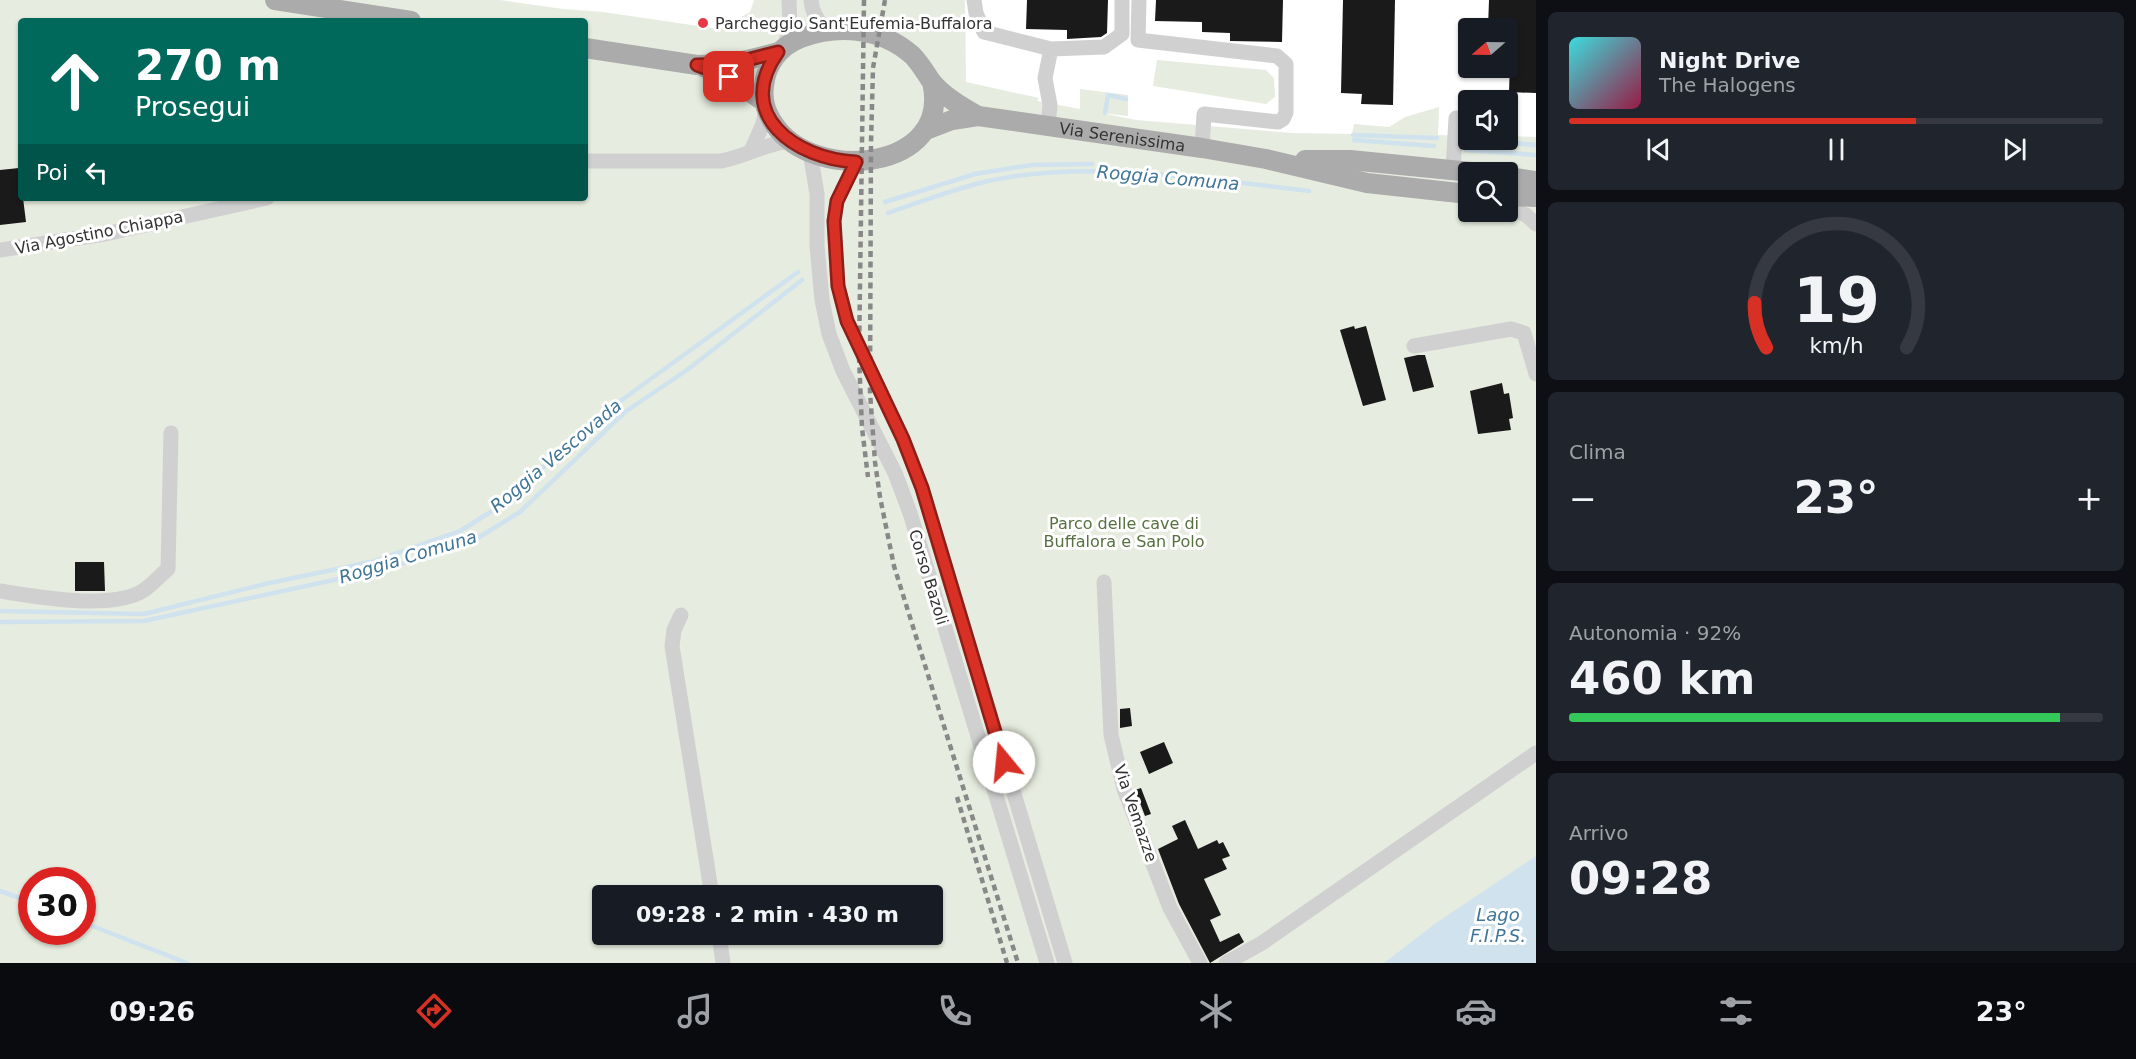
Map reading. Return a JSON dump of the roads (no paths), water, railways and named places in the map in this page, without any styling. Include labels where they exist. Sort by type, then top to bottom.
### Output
[{"type":"main road","points":[[275,0],[392,18]]},
{"type":"main road","name":"Via Serenissima","points":[[588,48],[697,65],[731,64],[782,49],[809,35],[829,30],[859,31],[888,40],[914,57],[932,82],[953,101],[978,116]]},
{"type":"main road","points":[[764,105],[765,75],[782,49]]},
{"type":"main road","name":"Via Serenissima","points":[[697,65],[729,77],[764,105],[778,130],[789,141],[832,160],[856,162],[889,155],[916,141],[926,130],[951,120],[978,116],[1202,148],[1266,159],[1367,183],[1458,194]]},
{"type":"main road","points":[[926,130],[935,107],[932,82]]},
{"type":"main road","name":"Via Serenissima","points":[[1266,159],[1350,160],[1458,171]]},
{"type":"main road","points":[[1367,183],[1389,176],[1439,181],[1448,180],[1458,174]]},
{"type":"main road","points":[[1518,178],[1536,181]]},
{"type":"main road","points":[[1518,196],[1536,196]]},
{"type":"street","points":[[782,49],[790,26],[789,0]]},
{"type":"street","points":[[811,0],[813,13],[829,30]]},
{"type":"street","points":[[974,0],[976,14],[984,32],[1051,49],[1104,47],[1122,34],[1122,0]]},
{"type":"street","points":[[1139,0],[1138,40],[1277,56],[1286,64],[1286,113],[1283,119],[1278,122],[1204,114],[1202,148]]},
{"type":"street","points":[[1048,126],[1050,105],[1045,78],[1051,49]]},
{"type":"street","points":[[751,151],[763,124],[764,105]]},
{"type":"street","points":[[1456,118],[1461,162]]},
{"type":"street","points":[[588,161],[721,161],[741,156],[763,146],[789,141]]},
{"type":"street","name":"Corso Bazoli","points":[[810,152],[817,194],[817,246],[822,300],[829,334],[843,371],[895,473],[910,513],[1047,963]]},
{"type":"street","name":"Corso Bazoli","points":[[856,162],[837,201],[834,221],[838,286],[847,321],[903,439],[922,488],[1065,963]]},
{"type":"street","name":"Via Agostino Chiappa","points":[[0,250],[105,234],[254,201]]},
{"type":"street","points":[[1518,212],[1526,215],[1536,224]]},
{"type":"street","points":[[1414,346],[1510,329],[1524,333],[1536,374]]},
{"type":"street","points":[[0,591],[51,600],[117,599],[141,592],[168,569],[171,433]]},
{"type":"street","name":"Via Vemazze","points":[[1104,582],[1111,735],[1124,789],[1170,908],[1200,963]]},
{"type":"street","points":[[681,615],[674,630],[672,646],[710,885]]},
{"type":"street","points":[[1226,963],[1262,944],[1536,753]]},
{"type":"street","points":[[721,945],[723,963]]},
{"type":"water","name":"Lago F.I.P.S.","points":[[1536,856],[1536,963],[1384,963],[1436,923]]},
{"type":"waterway","name":"Roggia Vescovada","points":[[1105,113],[1108,95],[1126,99]]},
{"type":"waterway","name":"Roggia Vescovada","points":[[1353,135],[1437,138]]},
{"type":"waterway","name":"Roggia Comuna","points":[[1354,140],[1434,146]]},
{"type":"waterway","name":"Roggia Vescovada","points":[[1518,143],[1536,145]]},
{"type":"waterway","name":"Roggia Comuna","points":[[1466,150],[1536,155]]},
{"type":"waterway","name":"Roggia Vescovada","points":[[885,202],[975,174],[1031,165],[1092,164]]},
{"type":"waterway","name":"Roggia Comuna","points":[[888,213],[976,184],[1016,176],[1057,172],[1099,171],[1185,176],[1309,191]]},
{"type":"waterway","name":"Roggia Vescovada","points":[[0,611],[144,614],[269,583],[371,562],[460,531],[497,508],[608,410],[798,272]]},
{"type":"waterway","name":"Roggia Comuna","points":[[0,622],[144,621],[366,573],[434,555],[473,541],[520,512],[625,412],[687,370],[802,280]]},
{"type":"waterway","points":[[0,891],[18,897]]},
{"type":"waterway","points":[[96,927],[187,963]]},
{"type":"railway","points":[[864,0],[859,357],[862,428],[868,477]]},
{"type":"railway","points":[[885,0],[873,68],[871,143],[870,392],[875,462],[894,566],[1018,963]]},
{"type":"railway","points":[[957,797],[1007,963]]},
{"type":"place","name":"Parcheggio Sant'Eufemia-Buffalora","points":[[703,23]]},
{"type":"park label","name":"Parco delle cave di Buffalora e San Polo","points":[[1124,532]]}]
